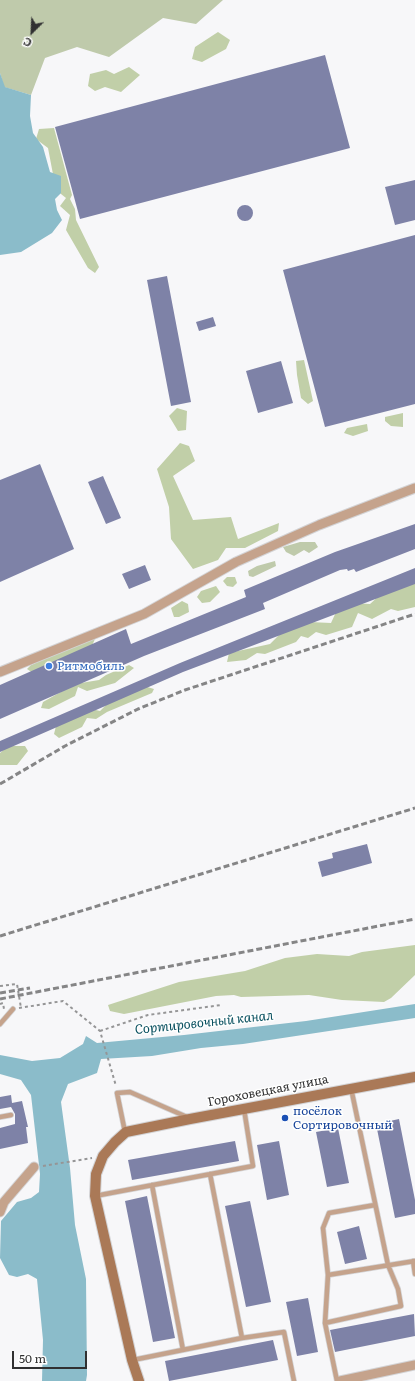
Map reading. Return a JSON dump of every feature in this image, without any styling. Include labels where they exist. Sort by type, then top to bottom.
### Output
[{"type":"street","points":[[0,672],[144,614],[236,562],[319,526],[415,488]]},
{"type":"street","name":"Гороховецкая улица","points":[[126,1132],[415,1077]]},
{"type":"street","points":[[126,1132],[102,1156],[96,1174],[95,1196],[132,1360],[139,1381]]},
{"type":"street","points":[[0,1212],[4,1202],[34,1167]]},
{"type":"street","points":[[338,1381],[415,1365]]},
{"type":"lane","points":[[0,1024],[14,1009]]},
{"type":"lane","points":[[325,1322],[401,1306],[398,1289],[388,1265],[351,1088]]},
{"type":"lane","points":[[126,1132],[117,1093],[130,1092],[190,1119]]},
{"type":"lane","points":[[95,1196],[253,1166],[244,1109]]},
{"type":"lane","points":[[0,1117],[11,1115]]},
{"type":"lane","points":[[210,1174],[242,1338]]},
{"type":"lane","points":[[152,1185],[183,1350]]},
{"type":"lane","points":[[338,1381],[325,1322],[328,1275],[323,1228],[329,1213],[375,1206]]},
{"type":"lane","points":[[328,1275],[414,1261],[415,1274]]},
{"type":"lane","points":[[132,1360],[242,1338],[284,1332],[294,1381]]},
{"type":"path","points":[[0,986],[17,984],[21,1008]]},
{"type":"path","points":[[0,1004],[3,1004],[5,1011],[63,1001],[100,1030],[114,1079]]},
{"type":"path","points":[[100,1030],[148,1015],[220,1005]]},
{"type":"path","points":[[34,1167],[81,1161]]},
{"type":"green space","points":[[0,0],[223,0],[196,24],[163,18],[109,57],[77,47],[45,58],[31,95],[4,87],[0,73]]},
{"type":"green space","points":[[218,32],[230,40],[226,49],[202,62],[192,59],[195,47]]},
{"type":"green space","points":[[129,67],[140,75],[121,92],[105,87],[95,91],[88,86],[90,74],[106,70],[114,74]]},
{"type":"green space","points":[[54,128],[72,195],[70,199],[75,209],[76,220],[99,267],[95,273],[88,268],[66,230],[70,215],[60,206],[66,198],[56,190],[48,148],[36,139],[39,129]]},
{"type":"green space","points":[[304,360],[313,401],[308,404],[301,398],[297,375],[296,361]]},
{"type":"green space","points":[[177,408],[187,411],[186,430],[178,431],[169,416]]},
{"type":"green space","points":[[403,413],[403,427],[391,426],[385,421],[385,417]]},
{"type":"green space","points":[[367,424],[368,431],[353,436],[344,433],[347,428]]},
{"type":"green space","points":[[180,443],[189,446],[195,461],[173,476],[193,520],[231,517],[238,539],[279,523],[278,531],[245,548],[226,548],[218,560],[193,569],[171,539],[169,507],[157,469]]},
{"type":"green space","points":[[300,542],[315,542],[318,547],[309,553],[304,550],[294,556],[286,552],[283,547]]},
{"type":"green space","points":[[275,561],[276,566],[253,577],[249,576],[248,571],[257,566]]},
{"type":"green space","points":[[227,577],[235,577],[237,583],[233,587],[227,586],[223,581]]},
{"type":"green space","points":[[415,582],[415,607],[398,611],[391,609],[372,619],[358,613],[352,627],[326,635],[316,632],[308,638],[301,636],[296,642],[265,654],[257,653],[246,660],[227,662],[229,653],[270,644],[281,633],[310,622],[331,623],[337,610],[351,603],[370,604],[381,594]]},
{"type":"green space","points":[[216,586],[220,592],[210,602],[202,603],[197,597],[201,591]]},
{"type":"green space","points":[[182,601],[188,604],[189,612],[179,617],[174,617],[171,608]]},
{"type":"green space","points":[[90,638],[95,639],[90,650],[33,673],[27,669],[31,665]]},
{"type":"green space","points":[[129,665],[134,668],[115,683],[87,691],[78,687],[75,696],[49,709],[41,708],[43,702],[75,684],[99,680],[106,675]]},
{"type":"green space","points":[[144,686],[154,689],[152,693],[107,712],[96,719],[87,718],[82,727],[59,738],[54,734],[57,722],[92,709],[100,711],[112,699]]},
{"type":"green space","points":[[8,746],[25,746],[28,751],[17,765],[0,765],[0,753]]},
{"type":"green space","points":[[415,945],[415,975],[391,998],[384,1002],[342,1000],[309,995],[241,997],[234,995],[216,996],[124,1014],[110,1011],[108,1005],[179,982],[245,971],[285,958],[317,954],[349,956],[362,952]]},
{"type":"water","points":[[0,73],[5,87],[31,95],[30,116],[33,133],[43,147],[50,172],[61,176],[61,193],[55,199],[57,210],[62,220],[52,233],[21,252],[0,255]]},
{"type":"water","points":[[415,1004],[415,1018],[152,1056],[101,1059],[97,1073],[68,1084],[61,1102],[70,1168],[75,1225],[86,1279],[87,1375],[86,1381],[42,1381],[43,1340],[37,1279],[28,1274],[17,1277],[9,1275],[0,1258],[1,1221],[17,1202],[31,1198],[39,1192],[40,1174],[31,1095],[21,1080],[0,1074],[0,1055],[32,1061],[60,1058],[83,1044],[86,1036],[97,1043],[184,1035],[306,1021]]},
{"type":"building","points":[[325,55],[350,148],[80,219],[55,127]]},
{"type":"building","points":[[415,180],[415,220],[395,225],[385,187]]},
{"type":"building","points":[[245,205],[252,210],[253,213],[248,220],[245,221],[238,216],[237,213],[242,206]]},
{"type":"building","points":[[415,235],[415,404],[325,427],[283,270]]},
{"type":"building","points":[[167,276],[191,402],[171,406],[147,280]]},
{"type":"building","points":[[213,317],[216,326],[199,331],[196,322]]},
{"type":"building","points":[[281,361],[293,403],[258,413],[246,371]]},
{"type":"building","points":[[40,464],[74,549],[0,582],[0,480]]},
{"type":"building","points":[[103,476],[121,518],[106,524],[88,482]]},
{"type":"building","points":[[415,524],[415,549],[356,572],[354,569],[348,571],[347,569],[340,570],[263,603],[265,609],[144,656],[0,719],[0,685],[126,629],[131,644],[246,597],[244,590],[335,552]]},
{"type":"building","points":[[145,565],[151,580],[129,589],[122,574]]},
{"type":"building","points":[[415,568],[415,584],[183,672],[0,752],[0,741],[180,663]]},
{"type":"building","points":[[367,844],[372,863],[322,877],[318,862],[333,858],[332,853]]},
{"type":"building","points":[[11,1095],[12,1103],[22,1101],[28,1127],[26,1127],[28,1143],[0,1149],[0,1128],[15,1124],[15,1114],[11,1107],[0,1109],[0,1097]]},
{"type":"building","points":[[399,1119],[415,1200],[415,1214],[395,1218],[376,1124]]},
{"type":"building","points":[[338,1128],[349,1183],[327,1187],[316,1132]]},
{"type":"building","points":[[235,1141],[239,1161],[132,1180],[128,1160]]},
{"type":"building","points":[[279,1141],[289,1195],[267,1200],[257,1145]]},
{"type":"building","points":[[147,1196],[175,1338],[153,1342],[125,1201]]},
{"type":"building","points":[[250,1201],[271,1302],[246,1307],[225,1206]]},
{"type":"building","points":[[359,1226],[367,1259],[345,1264],[337,1232]]},
{"type":"building","points":[[308,1298],[318,1352],[297,1356],[286,1302]]},
{"type":"building","points":[[414,1314],[415,1336],[335,1352],[330,1330]]},
{"type":"building","points":[[273,1340],[278,1360],[169,1381],[165,1361]]},
{"type":"railway","points":[[0,784],[65,746],[138,709],[185,690],[415,614]]},
{"type":"railway","points":[[0,936],[415,808]]},
{"type":"railway","points":[[0,999],[415,919]]},
{"type":"railway","points":[[0,993],[30,988]]},
{"type":"place","name":"Ритмобиль","points":[[49,666]]},
{"type":"place","name":"посёлок Сортировочный","points":[[285,1118]]},
{"type":"water label","name":"Сортировочный канал","points":[[204,1023]]}]
